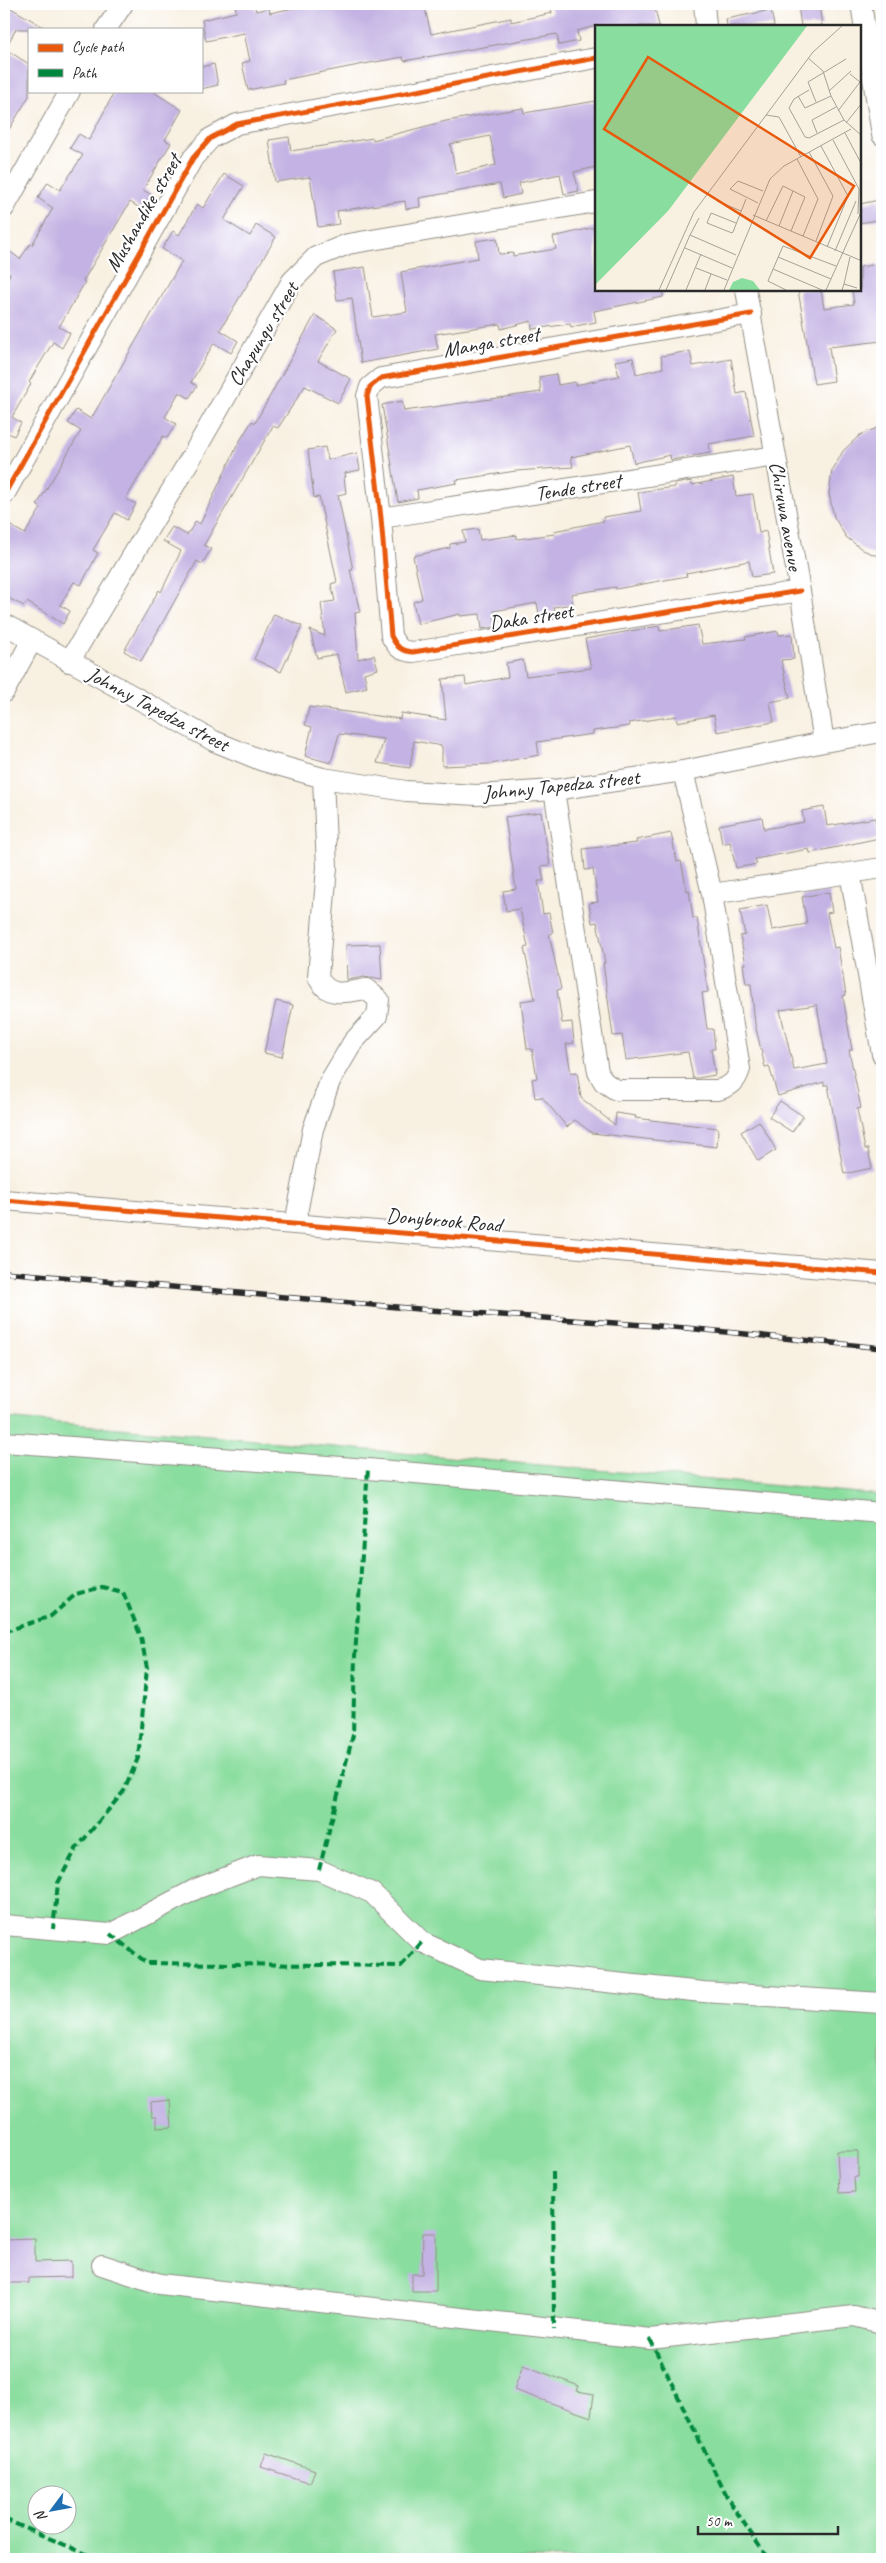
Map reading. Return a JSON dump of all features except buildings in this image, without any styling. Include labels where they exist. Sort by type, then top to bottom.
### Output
[{"type":"street","points":[[107,28],[123,4]]},
{"type":"street","points":[[704,4],[706,25]]},
{"type":"street","points":[[861,4],[882,135]]},
{"type":"street","name":"Mushandike street","points":[[4,495],[193,158],[211,138],[237,124],[595,58]]},
{"type":"street","points":[[4,208],[69,92]]},
{"type":"street","name":"Chapungu street","points":[[69,662],[192,456],[292,280],[316,256],[348,244],[595,202]]},
{"type":"street","name":"Chiruwa avenue","points":[[746,291],[800,591],[824,742]]},
{"type":"street","name":"Manga street","points":[[382,518],[367,396],[370,387],[381,378],[751,314]]},
{"type":"street","name":"Tende street","points":[[382,518],[775,456]]},
{"type":"street","name":"Daka street","points":[[382,518],[392,636],[396,646],[403,652],[413,652],[800,591]]},
{"type":"street","name":"Johnny Tapedza street","points":[[4,624],[214,742],[263,761],[323,778],[406,791],[477,795],[554,790],[683,771],[882,732]]},
{"type":"street","points":[[4,692],[32,640]]},
{"type":"street","points":[[554,790],[598,1072],[609,1087],[616,1090],[718,1090],[728,1087],[737,1080],[740,1069],[712,894],[683,771]]},
{"type":"street","points":[[296,1224],[313,1129],[330,1081],[353,1042],[377,1016],[379,1000],[366,989],[335,994],[323,986],[318,977],[327,867],[323,778]]},
{"type":"street","points":[[712,894],[882,868]]},
{"type":"street","points":[[850,873],[882,1054]]},
{"type":"street","name":"Donybrook Road","points":[[4,1200],[882,1273]]},
{"type":"street","points":[[4,1442],[368,1469],[882,1513]]},
{"type":"street","points":[[4,1925],[110,1934],[196,1890],[258,1865],[267,1865],[319,1870],[372,1893],[422,1942],[480,1969],[703,1992],[882,2003]]},
{"type":"street","points":[[102,2265],[160,2284],[650,2339],[854,2316],[882,2323]]},
{"type":"green space","points":[[4,1418],[882,1495],[882,2559],[4,2559]]},
{"type":"railway","points":[[4,1272],[430,1310],[686,1328],[882,1348]]},
{"type":"marked path","points":[[319,1870],[353,1735],[355,1656],[368,1469]]},
{"type":"marked path","points":[[4,1632],[51,1616],[76,1594],[102,1587],[123,1592],[141,1637],[147,1668],[138,1758],[124,1791],[76,1849],[58,1883],[53,1929]]},
{"type":"marked path","points":[[110,1934],[147,1963],[401,1966],[422,1942]]},
{"type":"marked path","points":[[553,2172],[554,2329]]},
{"type":"marked path","points":[[650,2339],[728,2499],[768,2559]]},
{"type":"marked path","points":[[4,2519],[98,2559]]},
{"type":"cycle path","points":[[4,495],[193,158],[211,138],[237,124],[595,58]]},
{"type":"cycle path","points":[[751,314],[381,378],[370,387],[367,396],[381,518],[391,636],[399,648],[413,652],[800,591]]},
{"type":"cycle path","points":[[4,1200],[882,1273]]}]
